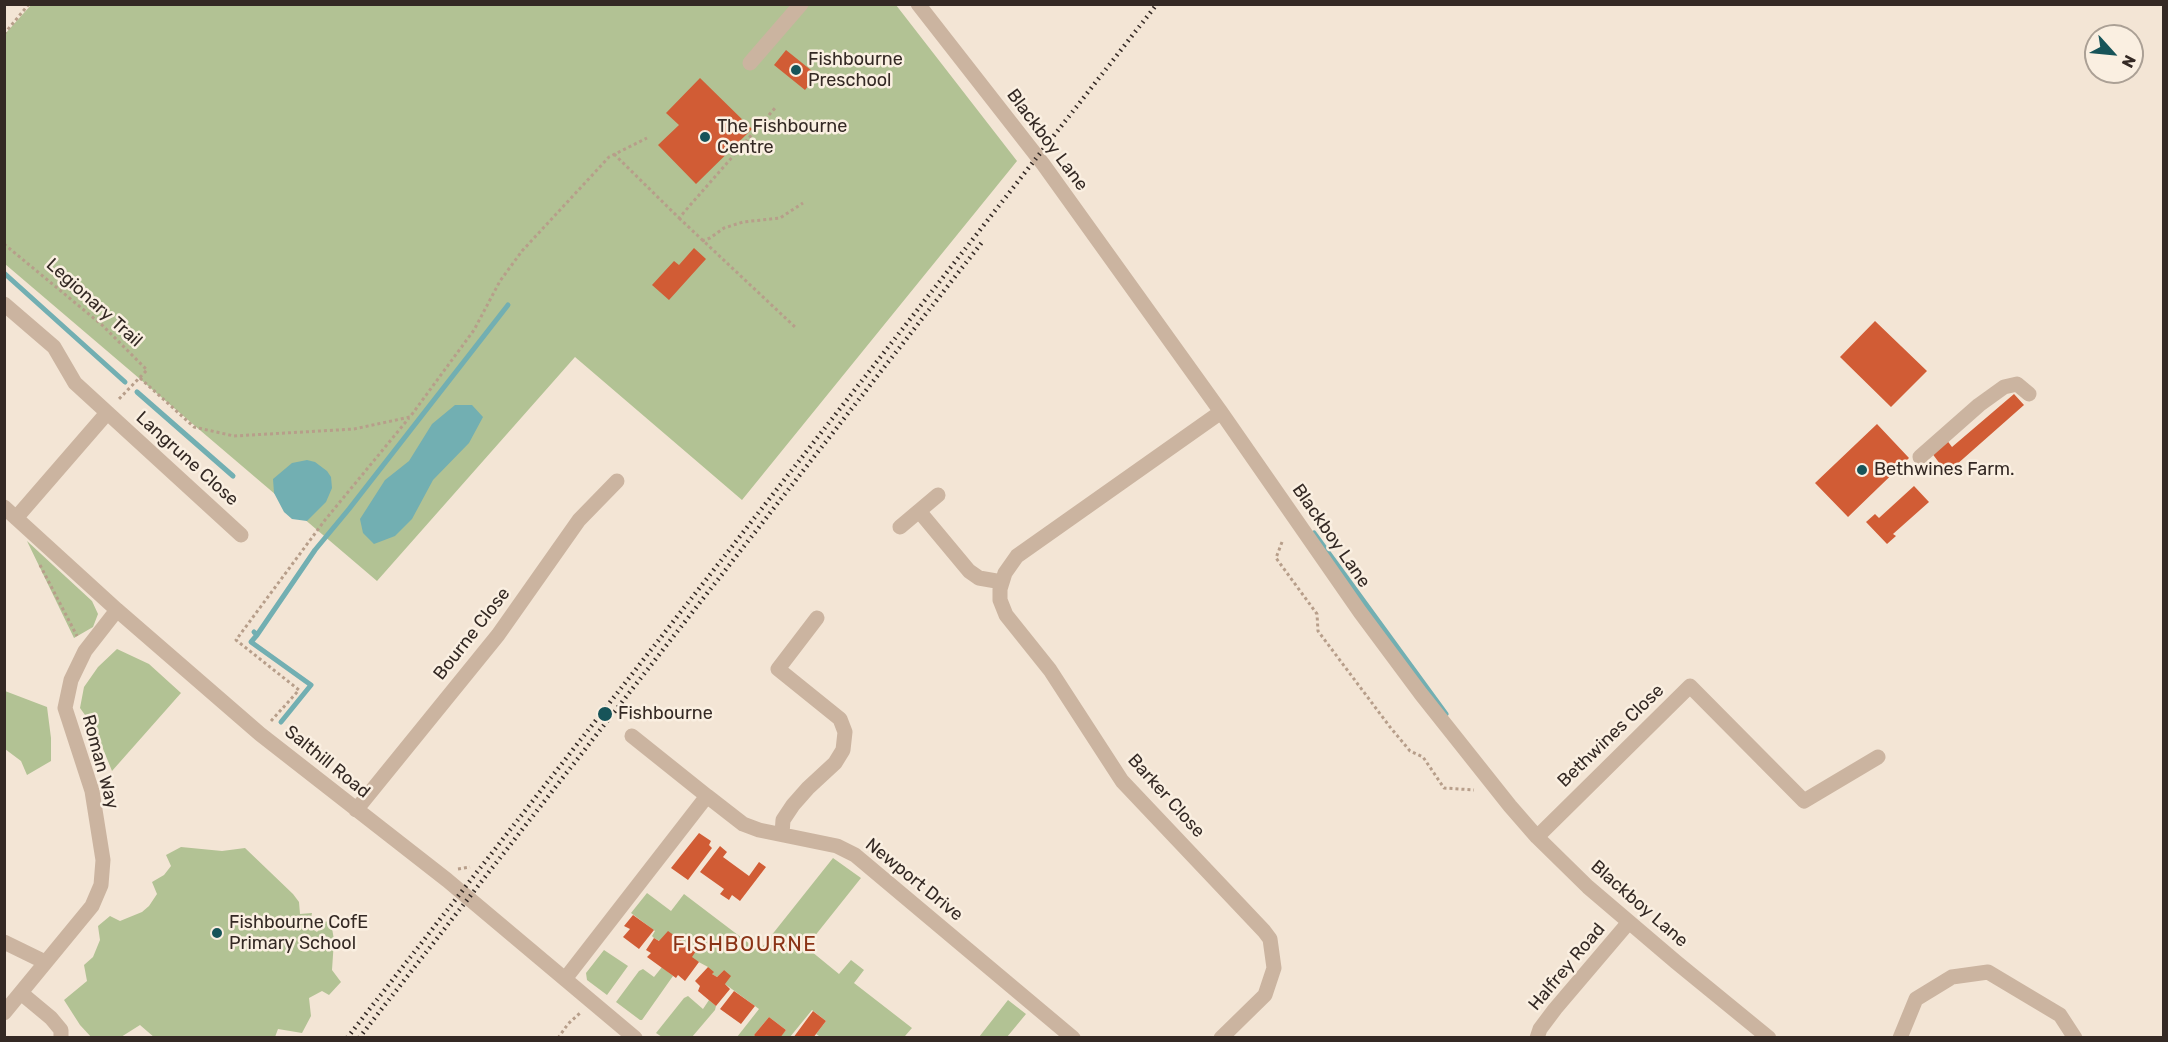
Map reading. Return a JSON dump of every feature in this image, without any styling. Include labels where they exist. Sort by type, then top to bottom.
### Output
[{"type":"street","points":[[750,63],[801,4]]},
{"type":"street","name":"Blackboy Lane","points":[[918,4],[1043,164],[1221,412],[1360,612],[1421,694],[1537,837],[1588,887],[1769,1038]]},
{"type":"street","name":"Langrune Close","points":[[4,304],[54,347],[75,383],[242,535]]},
{"type":"street","points":[[1920,456],[1979,405],[2004,387],[2017,384],[2029,394]]},
{"type":"street","points":[[919,511],[969,571],[979,578],[1002,582],[1009,565],[1033,544],[1221,412]]},
{"type":"street","name":"Langrune Close","points":[[10,512],[107,413]]},
{"type":"street","name":"Bourne Close","points":[[356,810],[498,635],[579,520],[617,481]]},
{"type":"street","points":[[900,527],[938,495]]},
{"type":"street","name":"Salthill Road","points":[[10,512],[117,610],[260,734],[447,880],[635,1038]]},
{"type":"street","name":"Barker Close","points":[[1002,582],[1000,600],[1006,615],[1050,670],[1122,781],[1264,931],[1271,945],[1274,968],[1265,995],[1221,1038]]},
{"type":"street","name":"Roman Way","points":[[4,1013],[92,906],[101,885],[103,860],[92,791],[65,708],[71,680],[85,651],[117,610]]},
{"type":"street","points":[[782,834],[783,820],[793,806],[808,788],[835,763],[843,750],[845,732],[840,719],[778,669],[817,618]]},
{"type":"street","name":"Bethwines Close","points":[[1537,837],[1690,686],[1804,801],[1878,757]]},
{"type":"street","name":"Newport Drive","points":[[632,736],[743,824],[759,830],[837,846],[855,855],[1074,1038]]},
{"type":"street","points":[[565,979],[707,796]]},
{"type":"street","name":"Halfrey Road","points":[[1537,1038],[1540,1029],[1555,1009],[1629,922]]},
{"type":"street","points":[[4,942],[45,962]]},
{"type":"street","points":[[1900,1038],[1916,999],[1952,976],[1989,972],[2060,1015],[2075,1038]]},
{"type":"street","points":[[21,993],[51,1018],[61,1030],[61,1038]]},
{"type":"path","points":[[4,34],[29,4]]},
{"type":"path","points":[[680,218],[775,108]]},
{"type":"path","points":[[260,734],[299,690],[236,640],[325,520],[410,417],[474,330],[500,281],[522,251],[609,157],[647,138]]},
{"type":"path","points":[[614,154],[702,241],[795,327]]},
{"type":"path","points":[[702,241],[724,228],[742,222],[780,218],[803,202]]},
{"type":"path","name":"Legionary Trail","points":[[4,243],[102,325],[147,370],[140,378]]},
{"type":"path","points":[[107,413],[140,378],[194,427],[234,436],[354,429],[410,417]]},
{"type":"path","points":[[1282,542],[1276,558],[1317,614],[1318,630],[1390,727],[1410,751],[1422,757],[1444,788],[1474,790],[1481,798]]},
{"type":"path","points":[[37,559],[85,651]]},
{"type":"path","points":[[558,1038],[568,1024],[586,1009]]},
{"type":"green space","points":[[31,5],[896,5],[1017,161],[742,500],[575,357],[377,581],[5,264],[5,34]]},
{"type":"green space","points":[[27,541],[92,601],[98,614],[93,627],[74,638]]},
{"type":"green space","points":[[117,649],[149,664],[181,693],[112,771],[95,729],[80,708],[84,687],[98,667]]},
{"type":"green space","points":[[5,691],[47,707],[51,761],[27,775],[21,761],[5,749]]},
{"type":"green space","name":"Fishbourne CofE Primary School","points":[[181,847],[222,851],[245,848],[293,894],[299,902],[300,914],[312,913],[309,927],[317,932],[326,921],[332,928],[334,940],[332,970],[341,982],[329,995],[322,991],[309,998],[311,1016],[302,1033],[278,1029],[275,1037],[155,1038],[140,1025],[121,1037],[92,1038],[80,1025],[64,1000],[87,981],[84,965],[93,957],[100,940],[98,926],[110,916],[120,921],[142,912],[149,906],[157,894],[152,882],[164,875],[171,866],[166,855]]},
{"type":"green space","points":[[833,858],[861,878],[806,947],[839,974],[851,960],[864,970],[854,983],[912,1028],[905,1036],[907,1037],[819,1036],[816,1034],[826,1021],[812,1010],[790,1037],[780,1037],[786,1030],[769,1017],[754,1035],[757,1037],[737,1037],[759,1009],[725,984],[724,970],[717,977],[712,974],[708,967],[654,938],[652,936],[655,931],[631,913],[647,893],[671,911],[684,894],[759,951]]},
{"type":"green space","points":[[604,950],[628,966],[607,995],[587,980],[586,973]]},
{"type":"green space","points":[[662,967],[673,976],[642,1020],[616,1002],[639,971],[643,969],[654,977]]},
{"type":"green space","points":[[688,996],[703,1009],[709,1000],[716,1006],[715,1010],[692,1037],[662,1037],[656,1033],[684,998]]},
{"type":"green space","points":[[1008,1000],[1026,1014],[1007,1037],[979,1037]]},
{"type":"water","points":[[455,405],[472,405],[483,417],[469,443],[433,480],[412,519],[395,536],[374,544],[363,533],[360,519],[385,480],[409,461],[432,424]]},
{"type":"water","points":[[307,460],[315,462],[327,471],[331,477],[332,488],[326,502],[307,521],[292,519],[284,512],[274,493],[273,479],[292,463]]},
{"type":"building","name":"Fishbourne Preschool","points":[[786,50],[817,75],[805,90],[774,65]]},
{"type":"building","name":"The Fishbourne Centre","points":[[700,78],[752,129],[696,184],[658,145],[679,125],[666,113]]},
{"type":"building","points":[[694,248],[706,259],[669,300],[652,285],[674,261],[679,265]]},
{"type":"building","points":[[1875,321],[1927,371],[1891,407],[1840,357]]},
{"type":"building","points":[[2014,394],[2024,405],[1947,473],[1931,452],[1946,439],[1952,447]]},
{"type":"building","name":"Bethwines Farm.","points":[[1877,424],[1909,458],[1848,517],[1815,483]]},
{"type":"building","points":[[1914,486],[1929,502],[1893,534],[1896,536],[1887,544],[1866,522],[1875,514],[1879,518]]},
{"type":"building","points":[[699,833],[711,841],[709,845],[712,848],[688,880],[671,868]]},
{"type":"building","points":[[720,846],[727,852],[723,857],[749,876],[759,862],[766,867],[740,901],[732,895],[729,900],[720,894],[724,889],[700,872]]},
{"type":"building","points":[[633,915],[654,930],[639,949],[623,937],[630,929],[624,926]]},
{"type":"building","points":[[668,931],[696,951],[692,957],[699,962],[685,981],[678,975],[676,978],[647,957],[651,953],[646,950],[654,938],[659,941]]},
{"type":"building","points":[[708,967],[717,977],[724,970],[731,976],[725,984],[730,989],[716,1006],[698,991],[700,986],[695,981]]},
{"type":"building","points":[[734,991],[755,1006],[741,1024],[720,1009]]},
{"type":"building","points":[[813,1011],[826,1021],[813,1038],[793,1038]]},
{"type":"building","points":[[769,1017],[786,1030],[780,1038],[757,1038],[754,1035]]},
{"type":"waterway","points":[[4,273],[125,382]]},
{"type":"waterway","points":[[254,632],[257,635],[315,550],[508,305]]},
{"type":"waterway","points":[[137,392],[233,476]]},
{"type":"waterway","points":[[1314,533],[1446,714]]},
{"type":"waterway","points":[[257,635],[251,642],[311,685],[281,722]]},
{"type":"railway","points":[[347,1038],[1157,4]]},
{"type":"railway","points":[[359,1038],[983,241]]},
{"type":"place","name":"Fishbourne Preschool","points":[[796,70]]},
{"type":"place","name":"The Fishbourne Centre","points":[[705,137]]},
{"type":"place","name":"Bethwines Farm.","points":[[1862,470]]},
{"type":"place","name":"Fishbourne","points":[[605,714]]},
{"type":"place","name":"Fishbourne CofE Primary School","points":[[217,933]]},
{"type":"district","name":"FISHBOURNE","points":[[745,945]]}]
